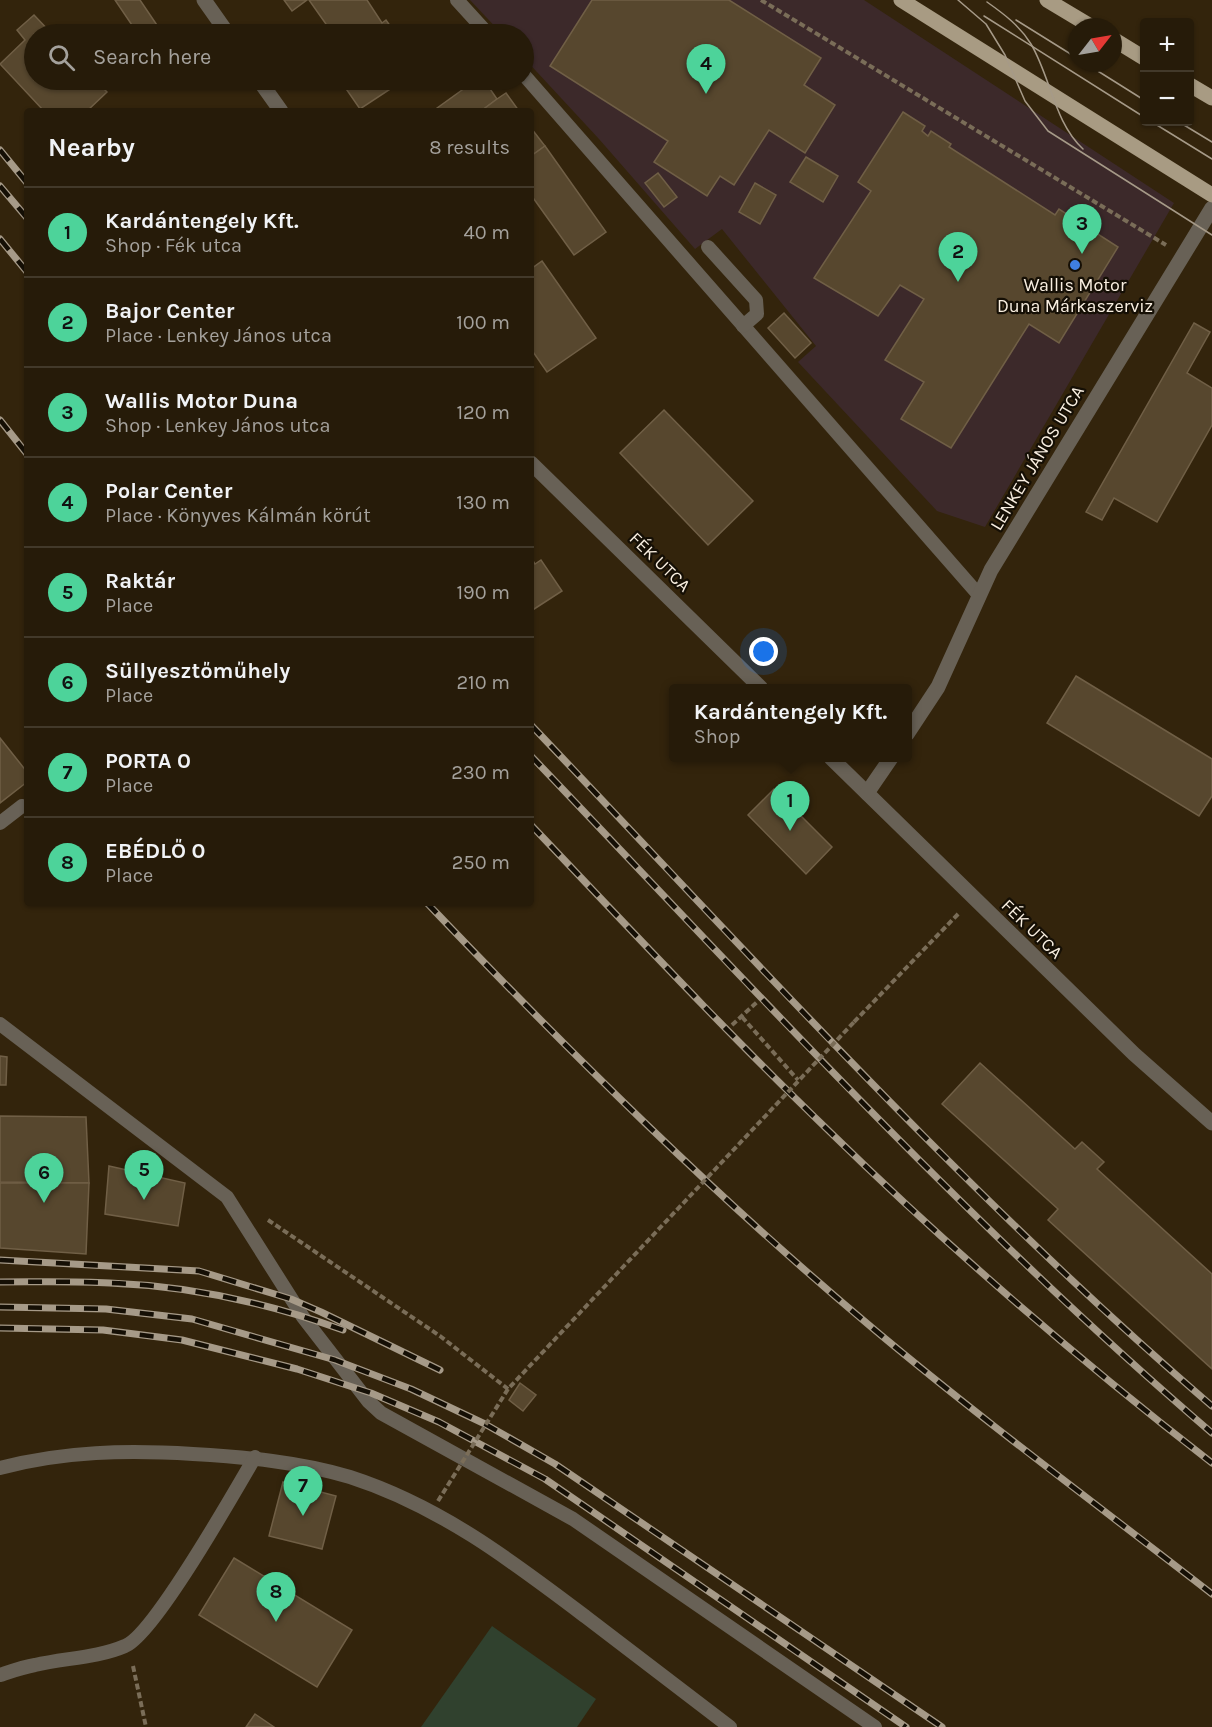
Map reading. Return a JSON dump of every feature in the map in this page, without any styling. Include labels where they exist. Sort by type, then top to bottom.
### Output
[{"type":"main road","points":[[901,0],[1212,195]]},
{"type":"main road","points":[[1047,0],[1077,18]]},
{"type":"main road","points":[[1122,45],[1140,56]]},
{"type":"main road","points":[[1194,87],[1212,98]]},
{"type":"street","points":[[204,0],[221,24]]},
{"type":"street","points":[[266,90],[279,108]]},
{"type":"street","name":"LENKEY JÁNOS UTCA","points":[[912,726],[938,687],[978,594],[1212,208]]},
{"type":"street","name":"FÉK UTCA","points":[[534,466],[757,684]]},
{"type":"street","name":"FÉK UTCA","points":[[835,762],[1134,1054],[1212,1123]]},
{"type":"street","points":[[867,793],[888,762]]},
{"type":"lane","points":[[457,0],[479,24]]},
{"type":"lane","points":[[534,86],[978,594]]},
{"type":"lane","points":[[708,246],[756,300],[757,314],[743,326]]},
{"type":"lane","points":[[0,823],[22,806]]},
{"type":"lane","points":[[0,1024],[227,1197],[303,1317],[368,1401],[381,1413],[573,1519],[875,1727]]},
{"type":"lane","points":[[0,1468],[31,1460],[90,1452],[146,1451],[255,1457],[348,1477],[409,1500],[482,1539],[730,1727]]},
{"type":"lane","points":[[0,1675],[36,1664],[92,1656],[128,1646],[153,1619],[205,1540],[255,1457]]},
{"type":"path","points":[[761,0],[1183,256]]},
{"type":"path","points":[[438,1501],[508,1389],[972,898]]},
{"type":"path","points":[[732,1025],[757,1002]]},
{"type":"path","points":[[742,1017],[798,1080]]},
{"type":"path","points":[[264,1217],[440,1336],[508,1389]]},
{"type":"path","points":[[128,1646],[146,1727]]},
{"type":"shaded area","points":[[470,0],[864,0],[1174,203],[985,527],[937,511],[798,362],[816,346],[722,229],[695,249],[534,69],[534,24],[493,24]]},
{"type":"green space","points":[[492,1626],[596,1699],[577,1727],[421,1727]]},
{"type":"building","points":[[115,0],[140,0],[156,24],[131,24]]},
{"type":"building","points":[[284,0],[307,0],[292,11]]},
{"type":"building","points":[[309,0],[367,0],[382,23],[386,20],[389,24],[326,24]]},
{"type":"building","points":[[592,0],[729,0],[821,58],[804,85],[835,105],[805,153],[769,130],[734,185],[720,176],[707,196],[654,162],[668,141],[550,66]]},
{"type":"building","points":[[34,15],[43,24],[24,24],[24,39],[17,30]]},
{"type":"building","points":[[24,41],[24,90],[0,64]]},
{"type":"building","points":[[24,90],[105,90],[107,92],[90,108],[41,108]]},
{"type":"building","points":[[347,90],[389,90],[362,108]]},
{"type":"building","points":[[462,90],[491,90],[497,99],[485,108],[437,108]]},
{"type":"building","points":[[506,93],[517,108],[485,108]]},
{"type":"building","points":[[903,112],[925,126],[922,131],[928,136],[931,131],[951,144],[949,147],[1055,215],[1059,209],[1118,247],[1059,343],[1029,324],[951,448],[901,419],[924,382],[885,360],[924,299],[900,285],[878,316],[814,278],[871,191],[858,182]]},
{"type":"building","points":[[534,132],[545,146],[534,154]]},
{"type":"building","points":[[545,146],[606,232],[574,255],[534,199],[534,154]]},
{"type":"building","points":[[806,157],[838,176],[823,202],[790,182]]},
{"type":"building","points":[[658,173],[677,197],[664,207],[645,183]]},
{"type":"building","points":[[755,183],[776,195],[760,224],[739,212]]},
{"type":"building","points":[[542,261],[596,338],[547,372],[534,353],[534,267]]},
{"type":"building","points":[[784,313],[811,343],[795,358],[768,328]]},
{"type":"building","points":[[1194,323],[1210,332],[1187,373],[1212,388],[1212,425],[1157,522],[1114,498],[1102,520],[1086,512]]},
{"type":"building","points":[[664,410],[753,501],[708,545],[620,453]]},
{"type":"building","points":[[541,560],[562,591],[534,609],[534,562],[535,564]]},
{"type":"building","points":[[1076,676],[1212,759],[1212,796],[1199,816],[1047,723]]},
{"type":"building","points":[[0,738],[24,768],[24,784],[0,803]]},
{"type":"building","points":[[774,789],[832,847],[806,874],[748,815]]},
{"type":"building","points":[[0,1056],[7,1057],[6,1085],[0,1085]]},
{"type":"building","points":[[980,1063],[1075,1149],[1082,1142],[1104,1162],[1097,1169],[1212,1274],[1212,1369],[1048,1220],[1058,1209],[942,1104]]},
{"type":"building","points":[[0,1116],[86,1117],[89,1183],[0,1182]]},
{"type":"building","points":[[109,1166],[185,1183],[178,1226],[105,1214]]},
{"type":"building","points":[[0,1183],[89,1183],[86,1254],[0,1248]]},
{"type":"building","points":[[520,1383],[536,1395],[523,1411],[509,1400]]},
{"type":"building","points":[[283,1482],[336,1496],[322,1549],[269,1536]]},
{"type":"building","points":[[234,1558],[352,1630],[317,1687],[199,1615]]},
{"type":"building","points":[[255,1714],[274,1727],[246,1727]]},
{"type":"tram line","points":[[958,0],[986,24],[1005,55],[1025,101],[1048,131],[1212,235]]},
{"type":"tram line","points":[[987,2],[1017,26],[1031,44],[1065,126],[1083,149]]},
{"type":"tram line","points":[[984,16],[1140,114]]},
{"type":"tram line","points":[[1016,20],[1068,52]]},
{"type":"tram line","points":[[1099,72],[1140,97]]},
{"type":"tram line","points":[[1158,126],[1212,159]]},
{"type":"tram line","points":[[1186,126],[1212,142]]},
{"type":"railway","points":[[0,150],[24,179]]},
{"type":"railway","points":[[0,186],[24,214]]},
{"type":"railway","points":[[0,239],[24,268]]},
{"type":"railway","points":[[0,420],[24,450]]},
{"type":"railway","points":[[534,728],[780,988],[948,1160],[1034,1244],[1212,1406]]},
{"type":"railway","points":[[534,759],[779,1017],[948,1188],[1122,1354],[1212,1433]]},
{"type":"railway","points":[[534,828],[715,1018],[875,1175],[1016,1302],[1212,1463]]},
{"type":"railway","points":[[430,906],[590,1069],[702,1177],[817,1281],[959,1398],[1212,1594]]},
{"type":"railway","points":[[0,1260],[199,1271],[291,1299],[440,1370]]},
{"type":"railway","points":[[0,1282],[96,1282],[198,1292],[257,1304],[343,1330]]},
{"type":"railway","points":[[0,1307],[106,1309],[192,1319],[335,1360],[411,1389],[485,1424],[555,1464],[942,1727]]},
{"type":"railway","points":[[0,1328],[103,1330],[182,1340],[297,1369],[371,1393],[439,1422],[545,1479],[906,1727]]},
{"type":"place","name":"Polar Center","points":[[706,94]]},
{"type":"place","name":"Wallis Motor Duna","points":[[1082,254]]},
{"type":"place","name":"Wallis Motor Duna Márkaszerviz","points":[[1075,265]]},
{"type":"place","name":"Bajor Center","points":[[958,282]]},
{"type":"place","name":"Kardántengely Kft.","points":[[790,831]]},
{"type":"place","name":"Raktár","points":[[144,1200]]},
{"type":"place","name":"Süllyesztőműhely","points":[[44,1203]]},
{"type":"place","name":"PORTA 0","points":[[303,1516]]},
{"type":"place","name":"EBÉDLŐ 0","points":[[276,1622]]}]
